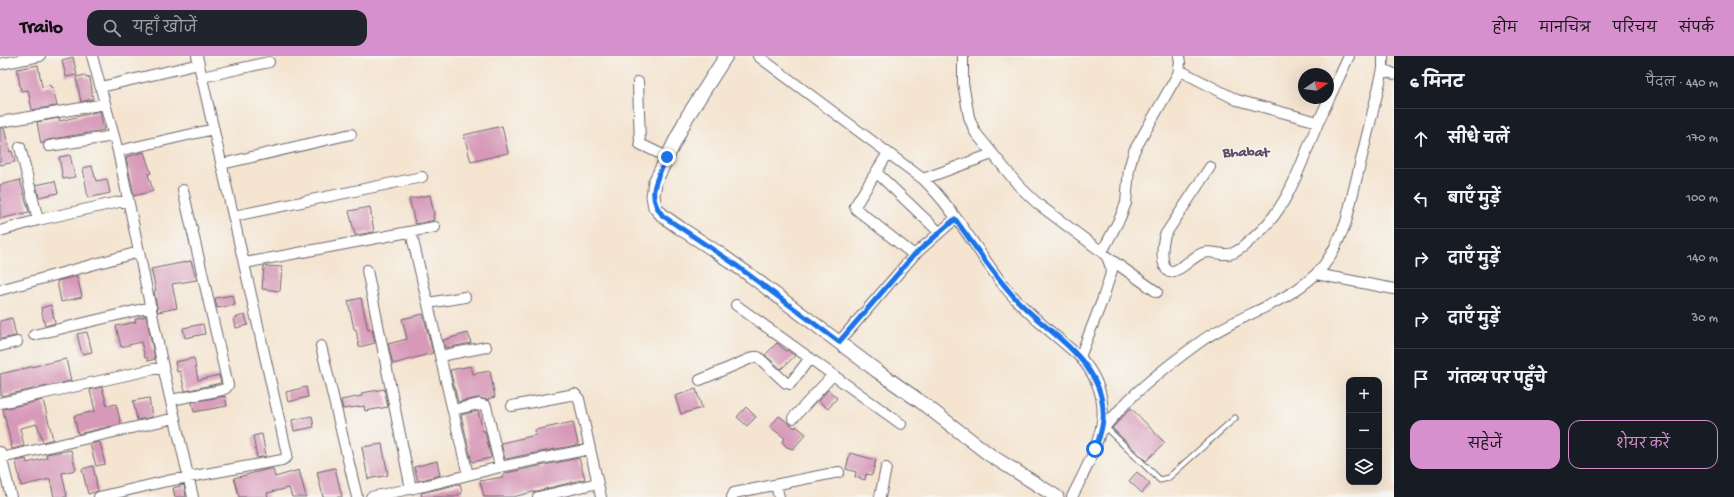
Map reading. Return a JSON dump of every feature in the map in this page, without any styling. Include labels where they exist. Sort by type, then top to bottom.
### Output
[{"type":"street","points":[[0,64],[40,56]]},
{"type":"street","points":[[92,56],[118,151],[163,367],[193,497]]},
{"type":"street","points":[[726,56],[687,117],[655,182],[653,196],[656,207],[663,216],[733,263],[990,455],[1057,497]]},
{"type":"street","points":[[758,56],[923,179],[935,191],[997,276],[1017,300],[1080,357],[1092,373],[1102,403],[1103,429]]},
{"type":"street","points":[[963,56],[963,83],[969,117],[975,132],[992,154],[1019,186],[1038,204],[1157,292]]},
{"type":"street","points":[[1080,357],[1102,301],[1112,270],[1105,254],[1126,203],[1129,169],[1132,156],[1139,139],[1179,70],[1179,56]]},
{"type":"street","points":[[1210,167],[1165,235],[1163,246],[1164,265],[1166,270],[1169,272],[1177,269],[1202,253],[1212,252],[1229,254],[1235,252],[1262,231],[1279,211],[1293,187],[1318,122],[1349,56]]},
{"type":"street","points":[[1072,497],[1103,429],[1134,395],[1200,342],[1221,329],[1287,295],[1316,274],[1330,256],[1346,222],[1383,70],[1383,56]]},
{"type":"street","points":[[99,497],[189,477],[282,460],[287,457],[245,263],[198,60],[101,88]]},
{"type":"street","points":[[202,77],[269,62]]},
{"type":"street","points":[[1179,70],[1237,100],[1318,122]]},
{"type":"street","points":[[1383,70],[1394,74]]},
{"type":"street","points":[[638,82],[640,144],[667,157]]},
{"type":"street","points":[[0,122],[105,104]]},
{"type":"street","points":[[118,151],[214,129]]},
{"type":"street","points":[[222,164],[351,134]]},
{"type":"street","points":[[49,146],[114,136]]},
{"type":"street","points":[[20,147],[38,220]]},
{"type":"street","points":[[888,153],[855,203],[856,209],[914,255]]},
{"type":"street","points":[[923,179],[992,154]]},
{"type":"street","points":[[876,172],[939,232]]},
{"type":"street","points":[[234,216],[422,177]]},
{"type":"street","points":[[171,400],[222,390],[228,385],[183,190]]},
{"type":"street","points":[[0,231],[38,220],[128,200]]},
{"type":"street","points":[[839,342],[914,255],[955,219]]},
{"type":"street","points":[[245,263],[435,227]]},
{"type":"street","points":[[411,232],[468,475]]},
{"type":"street","points":[[0,290],[140,252]]},
{"type":"street","points":[[366,270],[411,489]]},
{"type":"street","points":[[1316,274],[1394,288]]},
{"type":"street","points":[[428,303],[465,297]]},
{"type":"street","points":[[736,305],[901,424]]},
{"type":"street","points":[[34,335],[151,307]]},
{"type":"street","points":[[0,346],[17,342]]},
{"type":"street","points":[[322,346],[357,497]]},
{"type":"street","points":[[440,356],[486,347]]},
{"type":"street","points":[[700,380],[754,357],[758,357],[786,383],[790,384],[810,358]]},
{"type":"street","points":[[0,403],[163,367]]},
{"type":"street","points":[[793,418],[833,375]]},
{"type":"street","points":[[512,406],[575,394],[579,399],[601,497]]},
{"type":"street","points":[[453,410],[479,404],[486,406],[500,467]]},
{"type":"street","points":[[10,497],[1,455],[175,418]]},
{"type":"street","points":[[371,497],[411,489],[500,467],[590,449]]},
{"type":"street","points":[[880,497],[886,468]]},
{"type":"street","points":[[732,497],[734,493],[839,472]]},
{"type":"street","points":[[538,497],[598,483]]},
{"type":"street","points":[[776,485],[779,497]]},
{"type":"lane","points":[[1103,429],[1160,480],[1164,480],[1234,418]]},
{"type":"building","points":[[73,57],[77,75],[66,77],[62,60]]},
{"type":"building","points":[[38,65],[42,87],[50,85],[51,88],[53,87],[57,106],[32,110],[28,90],[21,91],[17,69]]},
{"type":"building","points":[[85,75],[86,78],[90,77],[93,99],[81,102],[76,77]]},
{"type":"building","points":[[100,111],[104,130],[48,140],[41,144],[37,122],[59,118],[60,121]]},
{"type":"building","points":[[502,126],[508,153],[471,162],[464,135]]},
{"type":"building","points":[[0,128],[4,128],[10,152],[12,151],[15,162],[0,165]]},
{"type":"building","points":[[144,152],[151,173],[148,174],[153,191],[134,196],[126,157]]},
{"type":"building","points":[[70,155],[75,177],[63,179],[59,157]]},
{"type":"building","points":[[92,166],[96,181],[107,179],[110,193],[88,198],[83,168]]},
{"type":"building","points":[[20,180],[29,212],[0,219],[0,185]]},
{"type":"building","points":[[55,181],[58,193],[39,197],[36,185]]},
{"type":"building","points":[[430,195],[434,220],[416,224],[409,199]]},
{"type":"building","points":[[370,207],[374,232],[355,235],[349,211]]},
{"type":"building","points":[[191,261],[197,280],[172,284],[177,308],[158,312],[154,291],[156,290],[151,269]]},
{"type":"building","points":[[264,266],[282,267],[280,291],[262,289]]},
{"type":"building","points":[[77,276],[82,297],[61,302],[57,281]]},
{"type":"building","points":[[233,295],[235,305],[217,308],[215,298]]},
{"type":"building","points":[[361,298],[368,330],[372,329],[375,343],[359,347],[356,329],[354,329],[348,301]]},
{"type":"building","points":[[51,305],[55,323],[45,326],[41,308]]},
{"type":"building","points":[[423,314],[433,353],[393,364],[388,344],[407,339],[402,319]]},
{"type":"building","points":[[245,315],[248,325],[236,328],[234,318]]},
{"type":"building","points":[[146,316],[155,359],[148,361],[147,357],[145,358],[141,342],[121,347],[116,326],[136,322],[135,319]]},
{"type":"building","points":[[12,318],[16,336],[0,339],[0,321]]},
{"type":"building","points":[[203,324],[205,334],[185,338],[183,328]]},
{"type":"building","points":[[87,332],[92,352],[82,354],[77,334]]},
{"type":"building","points":[[468,333],[471,343],[445,348],[443,340]]},
{"type":"building","points":[[777,343],[786,351],[787,350],[795,356],[781,369],[765,355]]},
{"type":"building","points":[[194,358],[198,380],[219,375],[221,383],[185,391],[180,371],[177,372],[175,362]]},
{"type":"building","points":[[66,359],[71,381],[1,396],[0,374]]},
{"type":"building","points":[[471,366],[473,374],[490,371],[495,397],[488,399],[489,400],[478,398],[458,402],[450,370]]},
{"type":"building","points":[[102,387],[107,406],[116,404],[121,424],[78,434],[74,416],[95,411],[90,390]]},
{"type":"building","points":[[306,387],[308,397],[288,402],[286,392]]},
{"type":"building","points":[[384,389],[388,407],[365,411],[364,406],[343,409],[341,400],[362,396],[362,393]]},
{"type":"building","points":[[696,389],[702,408],[681,414],[675,396]]},
{"type":"building","points":[[828,390],[837,398],[828,409],[818,401]]},
{"type":"building","points":[[225,396],[227,406],[194,412],[192,402]]},
{"type":"building","points":[[149,398],[152,417],[137,420],[133,401]]},
{"type":"building","points":[[43,400],[53,439],[43,442],[37,424],[20,428],[24,446],[12,449],[3,409]]},
{"type":"building","points":[[746,407],[756,417],[747,426],[737,417]]},
{"type":"building","points":[[1131,408],[1165,443],[1146,461],[1112,428]]},
{"type":"building","points":[[478,411],[483,431],[485,431],[491,458],[472,462],[461,415]]},
{"type":"building","points":[[312,416],[314,427],[294,431],[292,420]]},
{"type":"building","points":[[779,416],[806,434],[793,449],[787,447],[782,442],[785,438],[770,427]]},
{"type":"building","points":[[573,422],[578,444],[505,459],[501,443],[536,435],[535,430]]},
{"type":"building","points":[[262,434],[266,456],[257,458],[253,436]]},
{"type":"building","points":[[100,442],[105,464],[96,466],[90,444]]},
{"type":"building","points":[[382,444],[388,475],[368,479],[362,447]]},
{"type":"building","points":[[71,450],[76,470],[62,473],[67,497],[54,497],[50,479],[21,486],[16,461],[26,459],[27,463],[47,458],[46,454]]},
{"type":"building","points":[[850,453],[876,460],[872,475],[866,474],[865,480],[855,477],[856,472],[846,469]]},
{"type":"building","points":[[579,458],[585,479],[513,497],[484,497],[480,481],[503,477],[506,473]]},
{"type":"building","points":[[437,461],[440,475],[418,481],[414,467]]},
{"type":"building","points":[[93,466],[98,491],[88,494],[82,469]]},
{"type":"building","points":[[335,468],[342,497],[323,497],[317,472]]},
{"type":"building","points":[[273,469],[275,477],[299,470],[306,497],[292,497],[289,488],[267,493],[268,497],[239,497],[234,478]]},
{"type":"building","points":[[1137,472],[1150,484],[1142,493],[1129,481]]},
{"type":"building","points":[[460,484],[462,493],[454,497],[422,497],[421,493]]},
{"type":"building","points":[[184,485],[186,497],[175,497],[173,488]]},
{"type":"district","name":"Bhabat","points":[[1246,151]]},
{"type":"route","points":[[667,157],[655,182],[653,196],[656,207],[663,216],[718,252],[839,342],[914,255],[955,219],[993,271],[1017,300],[1080,357],[1092,373],[1102,403],[1103,419],[1095,449]]}]
